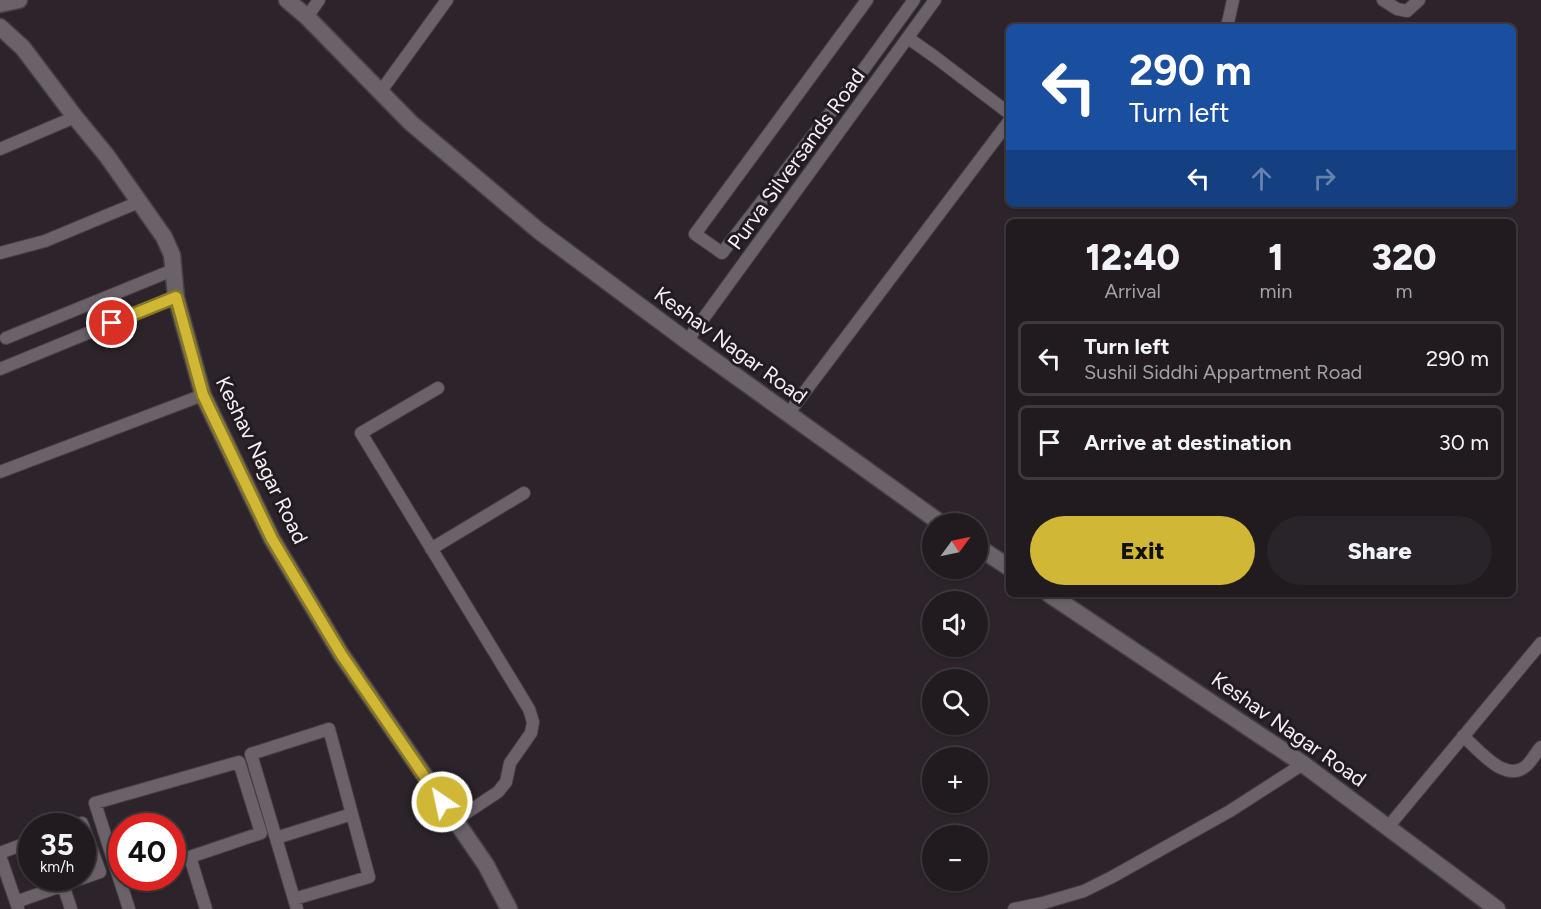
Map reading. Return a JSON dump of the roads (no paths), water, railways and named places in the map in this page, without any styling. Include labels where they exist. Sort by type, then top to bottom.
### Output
[{"type":"street","points":[[0,4],[20,0]]},
{"type":"street","name":"Keshav Nagar Road","points":[[287,0],[307,16],[411,123],[539,231],[687,341],[927,513]]},
{"type":"street","points":[[307,16],[319,0]]},
{"type":"street","points":[[381,91],[447,0]]},
{"type":"street","points":[[867,0],[695,234],[722,253],[914,0]]},
{"type":"street","name":"Purva Silversands Road","points":[[687,341],[935,0]]},
{"type":"street","points":[[1228,24],[1233,0]]},
{"type":"street","points":[[1383,0],[1397,9],[1407,11],[1419,0]]},
{"type":"street","name":"Keshav Nagar Road","points":[[0,27],[23,48],[107,156],[164,237],[172,255],[176,297],[203,395],[272,539],[341,654],[486,865],[509,909]]},
{"type":"street","points":[[908,38],[1006,111]]},
{"type":"street","points":[[0,149],[75,117]]},
{"type":"street","points":[[822,123],[838,135]]},
{"type":"street","points":[[788,414],[1006,125]]},
{"type":"street","points":[[0,253],[45,241],[140,202]]},
{"type":"street","points":[[6,338],[173,270]]},
{"type":"street","points":[[0,369],[176,297]]},
{"type":"street","points":[[438,388],[361,433],[529,709],[533,722],[531,733],[510,763],[506,782],[498,792],[454,821]]},
{"type":"street","points":[[0,472],[203,395]]},
{"type":"street","points":[[431,549],[524,493]]},
{"type":"street","points":[[988,554],[1006,565]]},
{"type":"street","name":"Keshav Nagar Road","points":[[1053,597],[1303,764],[1497,909]]},
{"type":"street","points":[[1388,827],[1463,736],[1538,651]]},
{"type":"street","points":[[329,729],[369,877],[295,904],[276,838],[251,754],[329,729]]},
{"type":"street","points":[[1463,736],[1500,768],[1509,771],[1518,771],[1526,766],[1541,747]]},
{"type":"street","points":[[108,839],[95,803],[240,762],[261,833],[186,858]]},
{"type":"street","points":[[1014,909],[1084,891],[1112,877],[1230,811],[1303,764]]},
{"type":"street","points":[[276,838],[352,814]]},
{"type":"street","points":[[18,847],[0,854],[17,905],[49,891]]},
{"type":"street","points":[[189,857],[206,909]]},
{"type":"street","points":[[96,861],[100,872],[96,873]]},
{"type":"street","points":[[65,891],[71,909]]},
{"type":"street","points":[[125,891],[129,909]]}]
